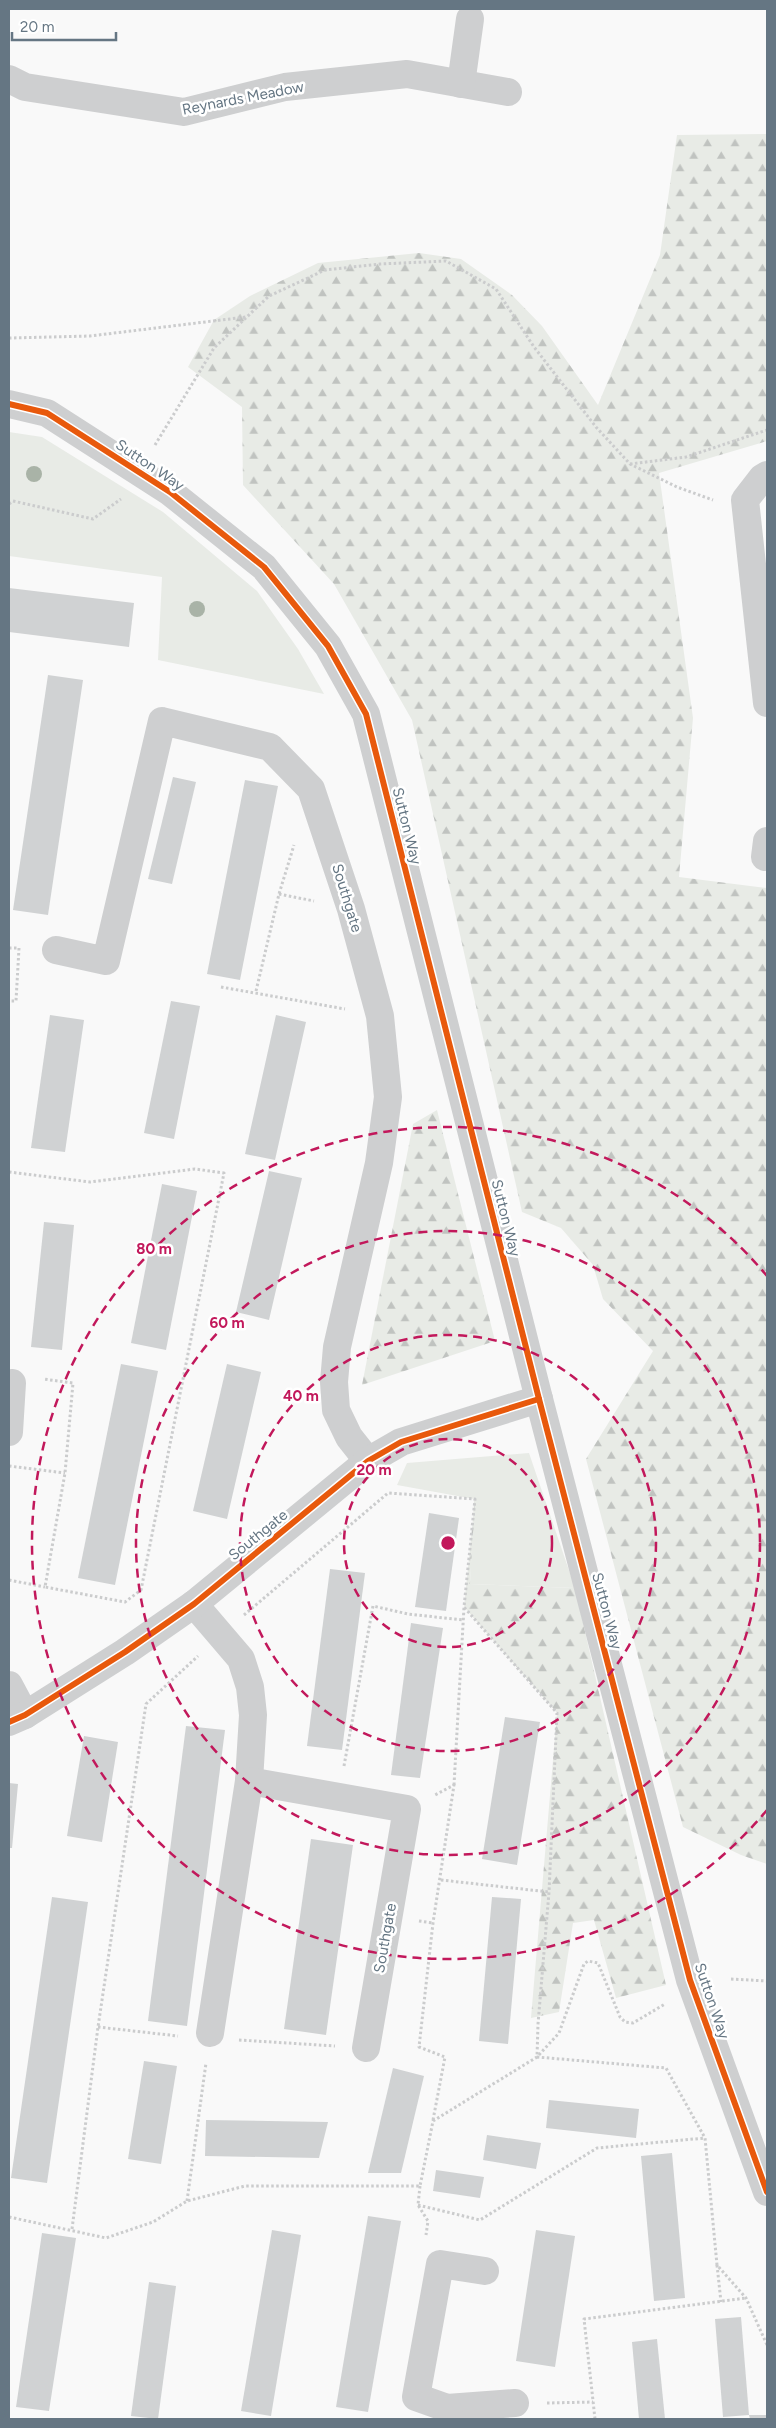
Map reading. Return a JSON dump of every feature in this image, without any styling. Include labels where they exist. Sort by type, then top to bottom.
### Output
[{"type":"street","points":[[461,84],[470,19]]},
{"type":"street","name":"Reynards Meadow","points":[[9,79],[25,87],[184,112],[285,87],[406,74],[508,92]]},
{"type":"street","name":"Sutton Way","points":[[9,404],[47,413],[170,492],[264,567],[328,646],[366,714],[539,1399],[690,1980],[767,2192]]},
{"type":"street","points":[[767,476],[762,478],[745,500],[767,704]]},
{"type":"street","name":"Southgate","points":[[56,950],[106,960],[162,721],[270,747],[311,789],[352,909],[380,1016],[388,1097],[381,1154],[337,1347],[334,1382],[336,1410],[349,1437],[368,1461]]},
{"type":"street","points":[[9,1432],[12,1384]]},
{"type":"street","name":"Southgate","points":[[9,1685],[17,1719],[125,1652],[194,1604],[368,1461],[401,1442],[539,1399]]},
{"type":"street","points":[[194,1604],[241,1659],[250,1687],[253,1715],[249,1781],[216,2044]]},
{"type":"street","points":[[249,1781],[407,1809]]},
{"type":"street","name":"Southgate","points":[[366,2048],[407,1809]]},
{"type":"street","points":[[484,2271],[440,2264],[416,2397],[448,2414],[515,2403]]},
{"type":"path","points":[[155,445],[214,348],[269,296],[325,270],[380,264],[446,261],[496,289],[534,347],[596,427],[630,464],[677,487],[746,512]]},
{"type":"path","points":[[9,338],[90,336],[246,317]]},
{"type":"path","points":[[630,464],[686,457],[767,430]]},
{"type":"path","points":[[9,504],[13,502],[94,519],[124,497]]},
{"type":"path","points":[[256,991],[280,894],[297,837]]},
{"type":"path","points":[[9,948],[25,948]]},
{"type":"path","points":[[9,1001],[16,1001],[19,948]]},
{"type":"path","points":[[221,986],[256,991],[380,1016]]},
{"type":"path","points":[[9,1172],[90,1182],[195,1169],[224,1173],[141,1590],[125,1602],[9,1580]]},
{"type":"path","points":[[39,1378],[73,1383],[65,1473],[45,1587]]},
{"type":"path","points":[[9,1466],[65,1473]]},
{"type":"path","points":[[338,1797],[373,1606],[408,1614],[463,1620]]},
{"type":"path","points":[[9,2217],[106,2238],[153,2222],[188,2201],[245,2186],[420,2186],[445,2057],[419,2047],[454,1786],[464,1606]]},
{"type":"path","points":[[407,1809],[454,1786]]},
{"type":"path","points":[[441,1880],[549,1892]]},
{"type":"path","points":[[433,2121],[537,2057],[559,2033],[584,1964],[588,1961],[598,1963],[621,2021],[633,2022],[672,2000]]},
{"type":"path","points":[[730,1979],[767,1981]]},
{"type":"path","points":[[98,2027],[182,2036]]},
{"type":"path","points":[[188,2201],[216,2044],[366,2048]]},
{"type":"path","points":[[418,2205],[480,2220],[596,2148],[705,2138]]},
{"type":"path","points":[[718,2265],[721,2302]]},
{"type":"path","points":[[595,2419],[584,2319],[746,2298]]},
{"type":"path","points":[[515,2403],[593,2402]]},
{"type":"green space","points":[[767,134],[767,441],[659,473],[693,718],[679,877],[767,888],[767,1864],[741,1855],[683,1827],[586,1459],[653,1351],[603,1299],[593,1265],[561,1228],[522,1212],[412,720],[334,584],[243,485],[242,407],[188,367],[214,320],[250,296],[318,263],[419,253],[461,259],[512,295],[542,326],[598,405],[660,255],[677,135]]},
{"type":"green space","points":[[9,432],[42,437],[163,512],[257,591],[298,649],[324,694],[158,660],[162,577],[9,556]]},
{"type":"green space","points":[[437,1110],[495,1341],[362,1385],[413,1124]]},
{"type":"green space","points":[[529,1453],[575,1588],[470,1584],[474,1499],[397,1485],[407,1463]]},
{"type":"green space","points":[[475,1499],[470,1584],[575,1588],[666,1985],[616,1998],[594,1920],[573,1923],[559,2012],[531,2018],[557,1713],[464,1607]]},
{"type":"building","points":[[9,588],[134,603],[129,647],[9,632]]},
{"type":"building","points":[[48,675],[83,680],[48,915],[13,910]]},
{"type":"building","points":[[173,777],[196,782],[172,884],[148,879]]},
{"type":"building","points":[[245,780],[278,786],[240,980],[207,974]]},
{"type":"building","points":[[171,1001],[200,1006],[174,1139],[144,1133]]},
{"type":"building","points":[[50,1015],[84,1020],[65,1152],[31,1148]]},
{"type":"building","points":[[276,1015],[306,1022],[275,1160],[245,1154]]},
{"type":"building","points":[[269,1171],[302,1178],[269,1320],[236,1312]]},
{"type":"building","points":[[162,1184],[197,1191],[166,1350],[131,1343]]},
{"type":"building","points":[[44,1222],[74,1225],[62,1350],[31,1347]]},
{"type":"building","points":[[121,1364],[158,1371],[115,1585],[78,1578]]},
{"type":"building","points":[[227,1364],[261,1372],[227,1519],[193,1511]]},
{"type":"building","points":[[429,1513],[459,1518],[446,1611],[415,1607]]},
{"type":"building","points":[[330,1569],[365,1573],[342,1750],[307,1746]]},
{"type":"building","points":[[411,1623],[443,1628],[420,1778],[391,1775]]},
{"type":"building","points":[[505,1717],[540,1722],[517,1865],[482,1859]]},
{"type":"building","points":[[186,1726],[225,1730],[187,2026],[148,2021]]},
{"type":"building","points":[[84,1736],[118,1742],[102,1842],[67,1836]]},
{"type":"building","points":[[9,1783],[18,1784],[12,1848],[9,1848]]},
{"type":"building","points":[[311,1839],[353,1845],[326,2035],[284,2029]]},
{"type":"building","points":[[52,1897],[88,1902],[47,2183],[11,2178]]},
{"type":"building","points":[[492,1897],[521,1899],[508,2044],[479,2041]]},
{"type":"building","points":[[144,2061],[177,2066],[161,2164],[128,2159]]},
{"type":"building","points":[[393,2068],[424,2076],[401,2173],[368,2173]]},
{"type":"building","points":[[549,2100],[639,2109],[636,2138],[546,2128]]},
{"type":"building","points":[[206,2120],[328,2122],[319,2158],[205,2156]]},
{"type":"building","points":[[487,2135],[541,2143],[536,2169],[483,2160]]},
{"type":"building","points":[[672,2153],[685,2298],[654,2301],[641,2156]]},
{"type":"building","points":[[436,2170],[484,2177],[480,2198],[433,2191]]},
{"type":"building","points":[[368,2216],[401,2221],[368,2412],[336,2407]]},
{"type":"building","points":[[272,2230],[301,2235],[271,2416],[241,2411]]},
{"type":"building","points":[[536,2230],[575,2236],[555,2367],[516,2361]]},
{"type":"building","points":[[42,2233],[76,2238],[49,2411],[16,2407]]},
{"type":"building","points":[[149,2282],[176,2286],[158,2419],[131,2416]]},
{"type":"building","points":[[741,2317],[749,2415],[723,2417],[715,2319]]},
{"type":"building","points":[[657,2339],[665,2419],[639,2419],[632,2342]]},
{"type":"building","points":[[749,2415],[767,2415],[767,2419],[750,2419]]},
{"type":"cycle path","points":[[9,404],[47,413],[170,492],[264,567],[328,646],[366,714],[539,1399],[690,1980],[767,2192]]},
{"type":"cycle path","points":[[9,1722],[25,1715],[125,1652],[194,1604],[368,1461],[401,1442],[539,1399]]}]
